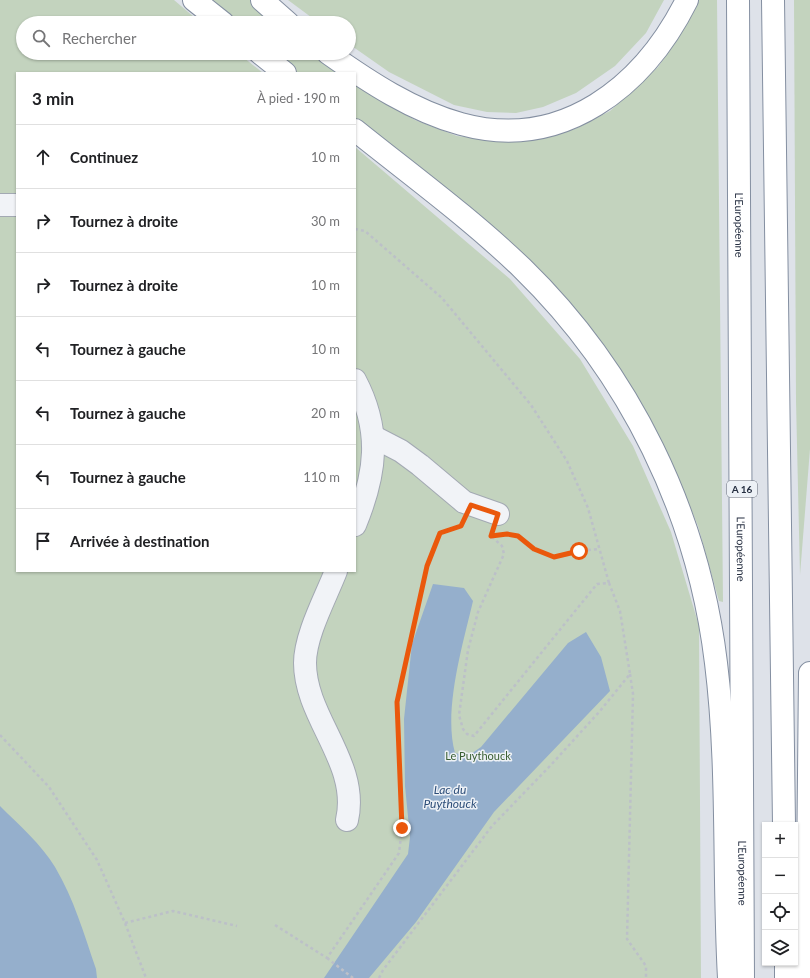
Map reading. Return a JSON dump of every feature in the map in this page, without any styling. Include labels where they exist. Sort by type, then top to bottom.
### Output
[{"type":"highway","points":[[194,0],[214,16]]},
{"type":"highway","points":[[262,0],[280,16]]},
{"type":"highway","points":[[339,60],[388,92],[439,117],[462,125],[489,129],[530,129],[560,122],[584,113],[616,93],[644,66],[662,43],[687,0]]},
{"type":"highway","name":"L'Européenne","points":[[738,0],[743,978]]},
{"type":"highway","points":[[773,0],[784,822]]},
{"type":"highway","points":[[269,60],[284,72]]},
{"type":"highway","points":[[356,131],[497,245],[548,295],[572,322],[611,375],[647,436],[669,483],[698,568],[712,635],[716,665],[724,784],[729,978]]},
{"type":"highway","points":[[807,978],[810,674]]},
{"type":"highway","points":[[786,966],[786,978]]},
{"type":"street","points":[[0,205],[16,205]]},
{"type":"street","points":[[356,382],[369,414],[374,437],[371,478],[356,522]]},
{"type":"street","points":[[374,437],[405,455],[460,498],[500,524]]},
{"type":"street","points":[[336,572],[311,635],[305,662],[311,692],[341,763],[346,780],[349,796],[347,820]]},
{"type":"path","points":[[356,229],[365,231],[442,298],[531,405],[567,460],[588,508],[609,583],[620,611],[633,694],[627,939],[646,966],[646,978]]},
{"type":"path","points":[[327,958],[399,853],[402,828],[397,702],[427,566],[440,533],[461,526],[471,505]]},
{"type":"path","points":[[491,536],[500,524],[534,549],[554,557],[579,551],[599,549]]},
{"type":"path","points":[[491,536],[502,546],[504,554],[478,612],[468,650],[459,715],[463,729],[467,734],[474,736],[597,584],[609,583]]},
{"type":"path","points":[[491,536],[496,536]]},
{"type":"path","points":[[379,978],[383,970],[492,826],[560,755],[630,674]]},
{"type":"path","points":[[0,735],[49,787],[97,860],[125,923],[146,978]]},
{"type":"path","points":[[125,923],[173,911],[237,926]]},
{"type":"path","points":[[275,925],[327,958],[353,978]]},
{"type":"green space","name":"Le Puythouck","points":[[0,0],[174,0],[193,16],[16,16],[16,60],[247,60],[262,72],[16,72],[16,572],[356,572],[356,148],[510,279],[580,359],[633,446],[671,532],[699,626],[701,978],[0,978]]},
{"type":"green space","points":[[207,0],[252,0],[267,16],[227,16]]},
{"type":"green space","points":[[288,0],[664,0],[646,33],[615,66],[576,93],[543,107],[516,113],[487,112],[454,105],[389,72],[356,49],[356,16],[310,16]]},
{"type":"green space","points":[[698,0],[717,0],[723,602],[719,601],[698,526],[676,473],[622,374],[356,121],[356,84],[415,120],[457,136],[497,141],[534,139],[575,129],[610,111],[658,67],[682,32]]},
{"type":"green space","points":[[794,0],[810,0],[810,449],[800,575],[796,401]]},
{"type":"green space","points":[[282,60],[322,60],[339,72],[297,72]]},
{"type":"water","name":"Lac du Puythouck","points":[[433,584],[464,588],[473,601],[460,657],[453,697],[451,717],[455,753],[468,756],[481,747],[568,643],[586,632],[601,657],[610,691],[494,812],[416,922],[369,978],[324,978],[408,854],[410,837],[405,786],[404,719],[412,644]]},
{"type":"water","points":[[0,806],[36,843],[55,867],[62,879],[78,917],[96,969],[97,978],[0,978]]},
{"type":"route","points":[[402,828],[397,702],[427,566],[440,533],[461,526],[471,505],[498,514],[491,536],[507,534],[518,536],[534,549],[554,557],[579,551]]}]
